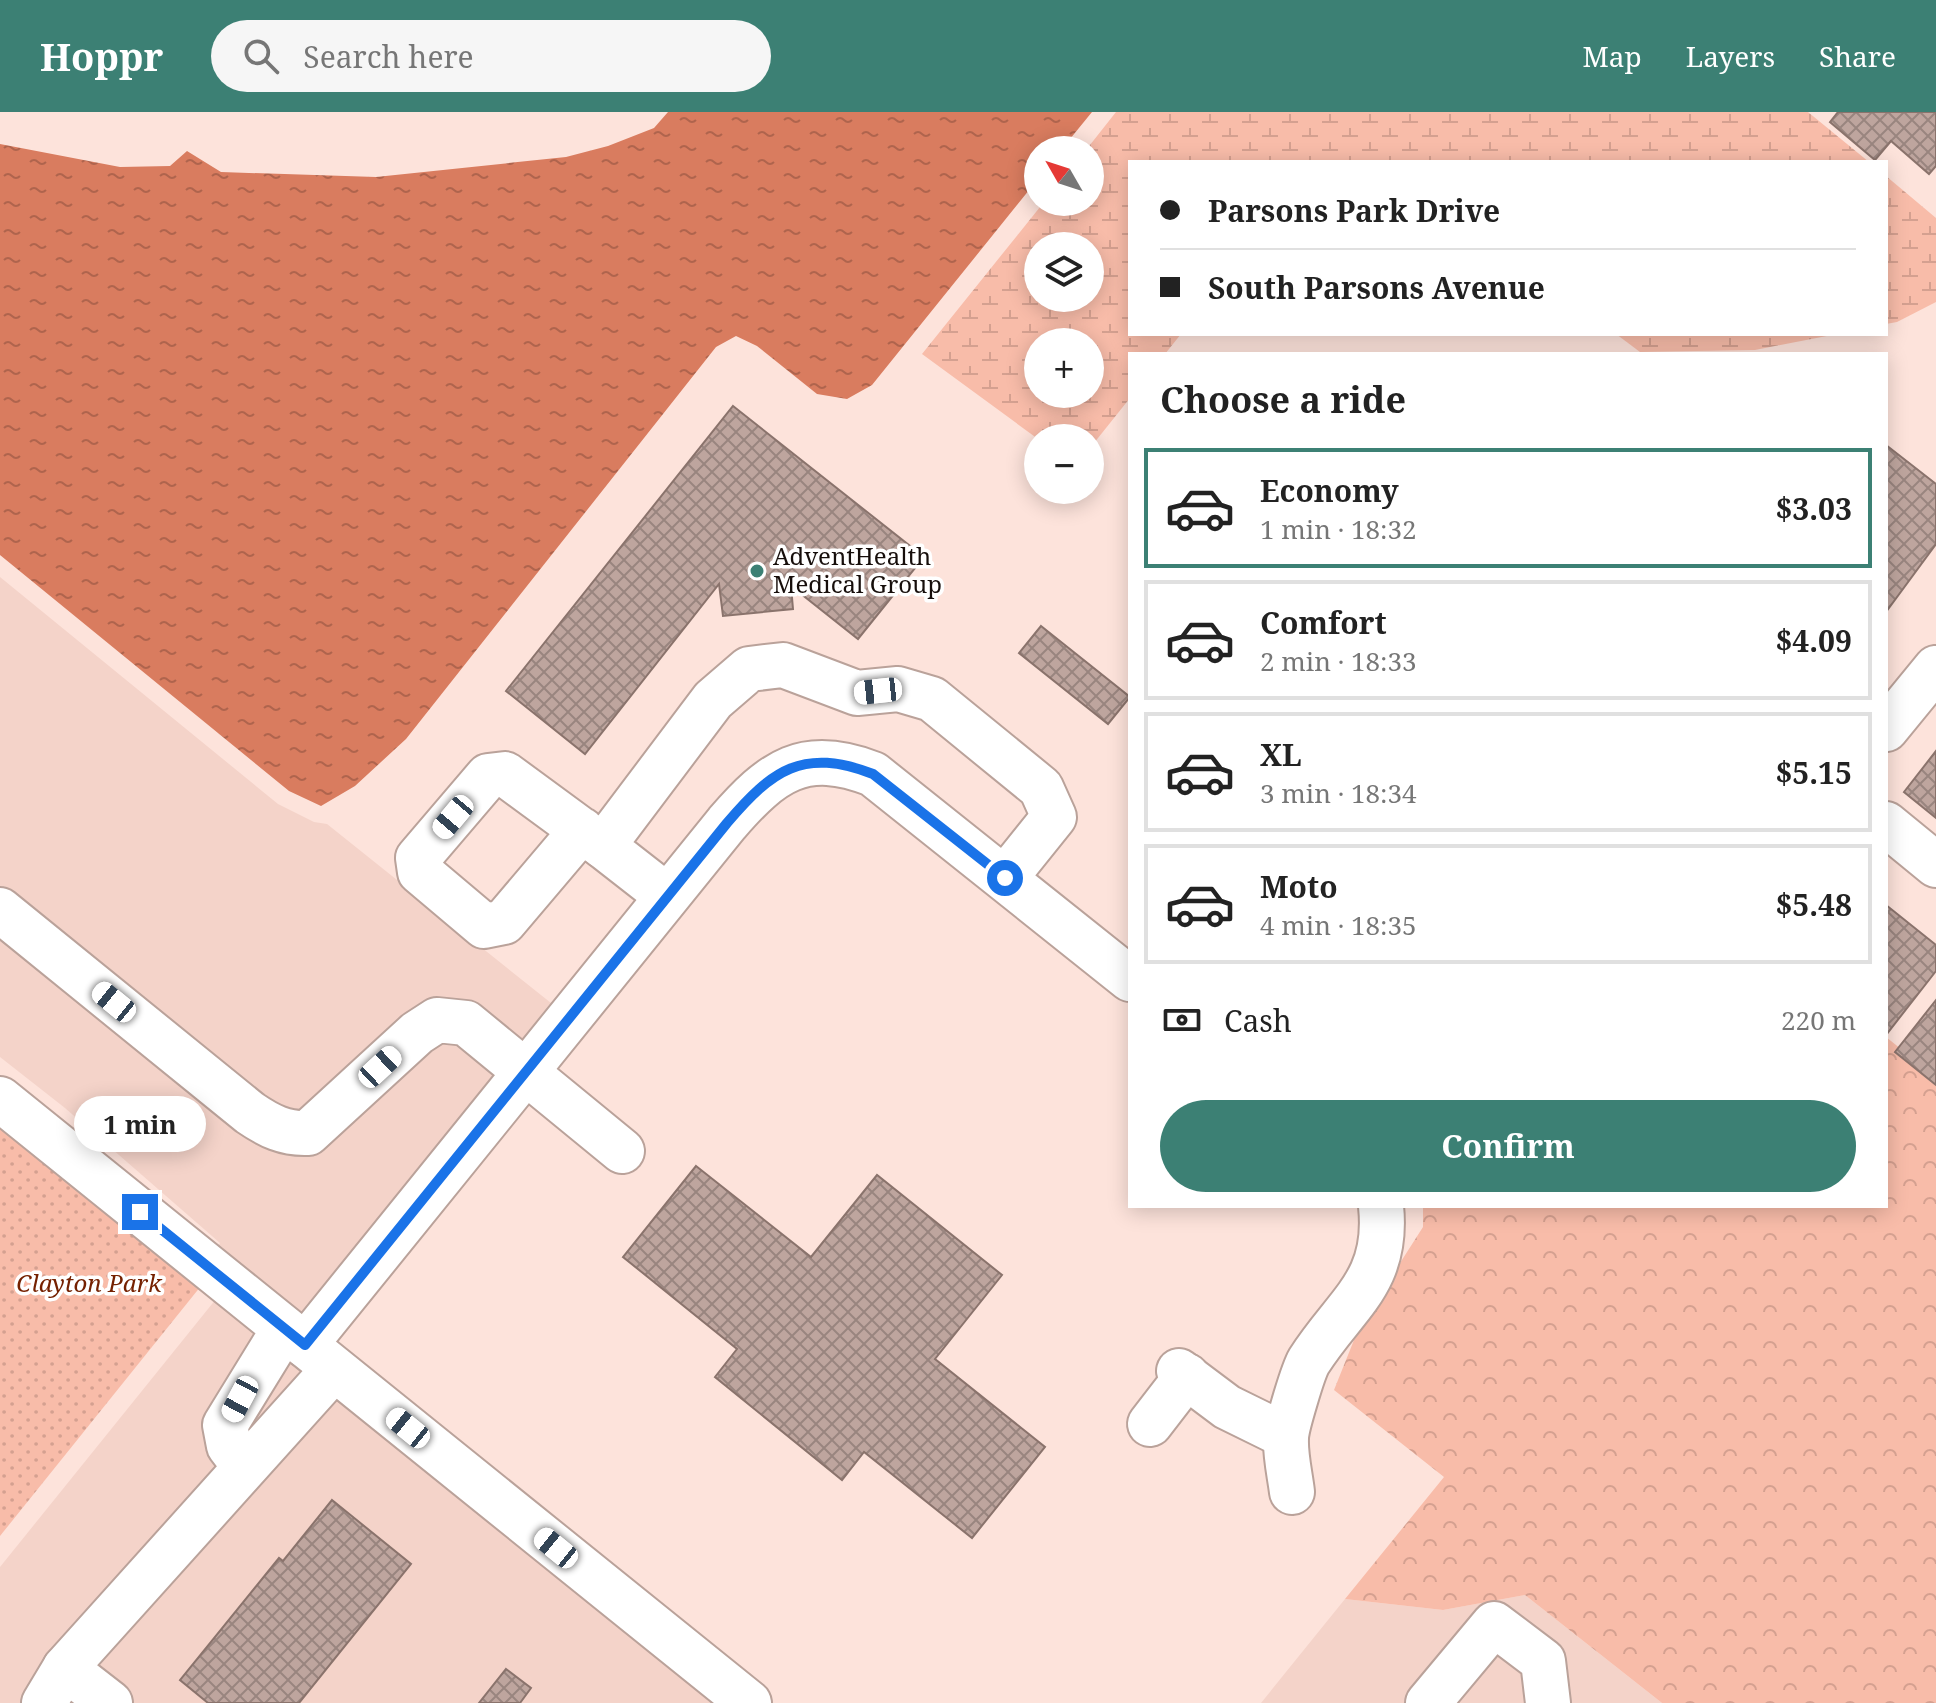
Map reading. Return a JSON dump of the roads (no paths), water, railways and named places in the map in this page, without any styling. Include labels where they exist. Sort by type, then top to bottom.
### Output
[{"type":"street","points":[[667,896],[592,838],[713,700],[749,669],[783,665],[857,693],[898,689],[932,699],[1041,788],[1054,817],[1005,878]]},
{"type":"street","points":[[1888,727],[1936,668]]},
{"type":"street","points":[[245,1467],[229,1446],[225,1425],[308,1348],[667,896],[752,794],[772,777],[797,766],[822,762],[849,764],[873,774],[1128,977]]},
{"type":"street","points":[[1888,826],[1936,865]]},
{"type":"street","points":[[0,910],[270,1126],[291,1134],[308,1133],[417,1033],[437,1020],[466,1023],[622,1151]]},
{"type":"street","points":[[0,1099],[735,1699]]},
{"type":"street","points":[[1292,1492],[1286,1436],[1307,1364],[1363,1290],[1375,1269],[1381,1247],[1381,1208]]},
{"type":"street","points":[[110,1703],[55,1685],[245,1467],[308,1348]]},
{"type":"street","points":[[1150,1424],[1183,1373],[1227,1407],[1286,1436]]},
{"type":"street","points":[[1428,1703],[1494,1624],[1543,1661],[1548,1703]]},
{"type":"water","points":[[668,112],[1092,112],[1072,136],[1024,136],[1024,196],[872,385],[847,399],[817,394],[757,346],[736,336],[716,347],[406,739],[355,786],[321,806],[289,791],[0,555],[0,144],[120,167],[170,166],[187,151],[221,172],[376,177],[566,157],[608,146],[654,128]]},
{"type":"place","name":"AdventHealth Medical Group","points":[[757,571]]},
{"type":"park label","name":"Clayton Park","points":[[89,1284]]}]
